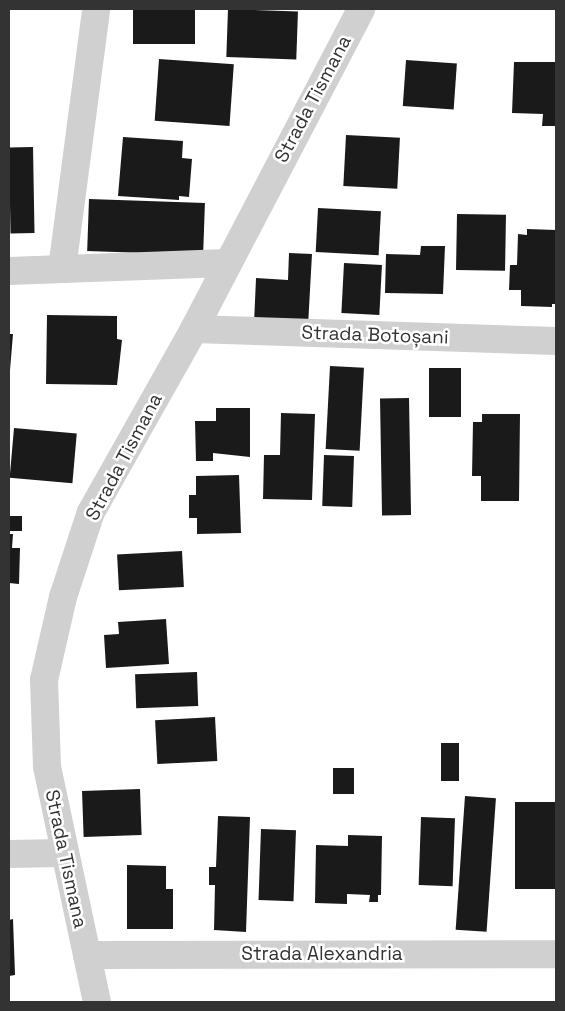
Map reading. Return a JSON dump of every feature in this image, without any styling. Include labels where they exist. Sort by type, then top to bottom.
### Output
[{"type":"street","points":[[62,269],[96,9]]},
{"type":"street","name":"Strada Tismana","points":[[97,1002],[64,854],[47,766],[44,680],[63,596],[91,512],[194,329],[361,9]]},
{"type":"street","points":[[9,271],[227,263]]},
{"type":"street","name":"Strada Botoșani","points":[[194,329],[556,342]]},
{"type":"street","points":[[9,854],[64,854]]},
{"type":"street","name":"Strada Alexandria","points":[[87,955],[556,954]]},
{"type":"building","points":[[133,9],[195,9],[195,44],[133,44]]},
{"type":"building","points":[[228,9],[298,11],[296,59],[226,57]]},
{"type":"building","points":[[159,59],[234,64],[229,126],[155,121]]},
{"type":"building","points":[[406,60],[457,64],[454,109],[403,106]]},
{"type":"building","points":[[514,62],[556,62],[556,126],[542,126],[543,114],[512,113]]},
{"type":"building","points":[[346,135],[400,138],[397,189],[343,186]]},
{"type":"building","points":[[123,137],[183,141],[182,158],[192,159],[189,197],[179,196],[179,200],[118,196]]},
{"type":"building","points":[[9,147],[33,147],[35,233],[11,233]]},
{"type":"building","points":[[89,199],[205,203],[203,255],[87,251]]},
{"type":"building","points":[[318,208],[381,211],[379,255],[316,252]]},
{"type":"building","points":[[457,214],[506,215],[505,271],[456,270]]},
{"type":"building","points":[[527,229],[556,230],[556,304],[552,304],[552,307],[521,306],[521,290],[509,290],[510,265],[517,265],[518,234],[527,235]]},
{"type":"building","points":[[421,246],[445,246],[443,294],[385,293],[386,254],[420,255]]},
{"type":"building","points":[[289,253],[312,254],[308,326],[254,324],[256,278],[288,280]]},
{"type":"building","points":[[344,263],[382,265],[379,315],[341,313]]},
{"type":"building","points":[[47,315],[117,316],[117,339],[122,340],[117,385],[46,384]]},
{"type":"building","points":[[9,334],[13,334],[10,370],[9,370]]},
{"type":"building","points":[[330,366],[364,368],[360,451],[326,449]]},
{"type":"building","points":[[429,368],[461,368],[461,417],[429,417]]},
{"type":"building","points":[[409,398],[411,515],[382,515],[380,399]]},
{"type":"building","points":[[216,408],[250,408],[250,457],[213,453],[213,461],[196,461],[195,421],[216,421]]},
{"type":"building","points":[[281,413],[315,414],[312,500],[263,499],[264,455],[280,455]]},
{"type":"building","points":[[482,414],[520,414],[519,501],[481,501],[481,476],[472,476],[473,422],[482,422]]},
{"type":"building","points":[[14,428],[77,433],[72,483],[10,478]]},
{"type":"building","points":[[324,455],[354,456],[352,507],[322,506]]},
{"type":"building","points":[[239,475],[241,533],[197,534],[197,518],[189,518],[189,495],[196,495],[196,476]]},
{"type":"building","points":[[9,516],[22,516],[22,531],[9,531]]},
{"type":"building","points":[[9,534],[13,534],[12,548],[20,548],[19,584],[9,583]]},
{"type":"building","points":[[182,551],[184,587],[119,590],[117,554]]},
{"type":"building","points":[[166,619],[169,664],[106,668],[104,635],[119,634],[118,622]]},
{"type":"building","points":[[197,672],[198,706],[136,708],[135,674]]},
{"type":"building","points":[[215,717],[217,761],[157,764],[155,720]]},
{"type":"building","points":[[441,743],[459,743],[459,781],[441,781]]},
{"type":"building","points":[[333,768],[354,768],[354,794],[333,794]]},
{"type":"building","points":[[140,789],[142,835],[84,837],[82,791]]},
{"type":"building","points":[[465,796],[496,798],[487,932],[456,930]]},
{"type":"building","points":[[515,802],[556,802],[556,889],[515,889]]},
{"type":"building","points":[[218,816],[250,817],[246,932],[214,930],[215,885],[209,885],[209,867],[216,867]]},
{"type":"building","points":[[421,817],[455,818],[453,886],[419,885]]},
{"type":"building","points":[[261,829],[296,830],[294,901],[259,900]]},
{"type":"building","points":[[348,835],[382,836],[381,895],[378,895],[378,902],[369,902],[370,895],[347,894],[347,904],[315,903],[316,845],[348,846]]},
{"type":"building","points":[[127,865],[166,866],[166,889],[173,889],[173,929],[127,929]]},
{"type":"building","points":[[13,919],[15,975],[9,976],[9,920]]}]
